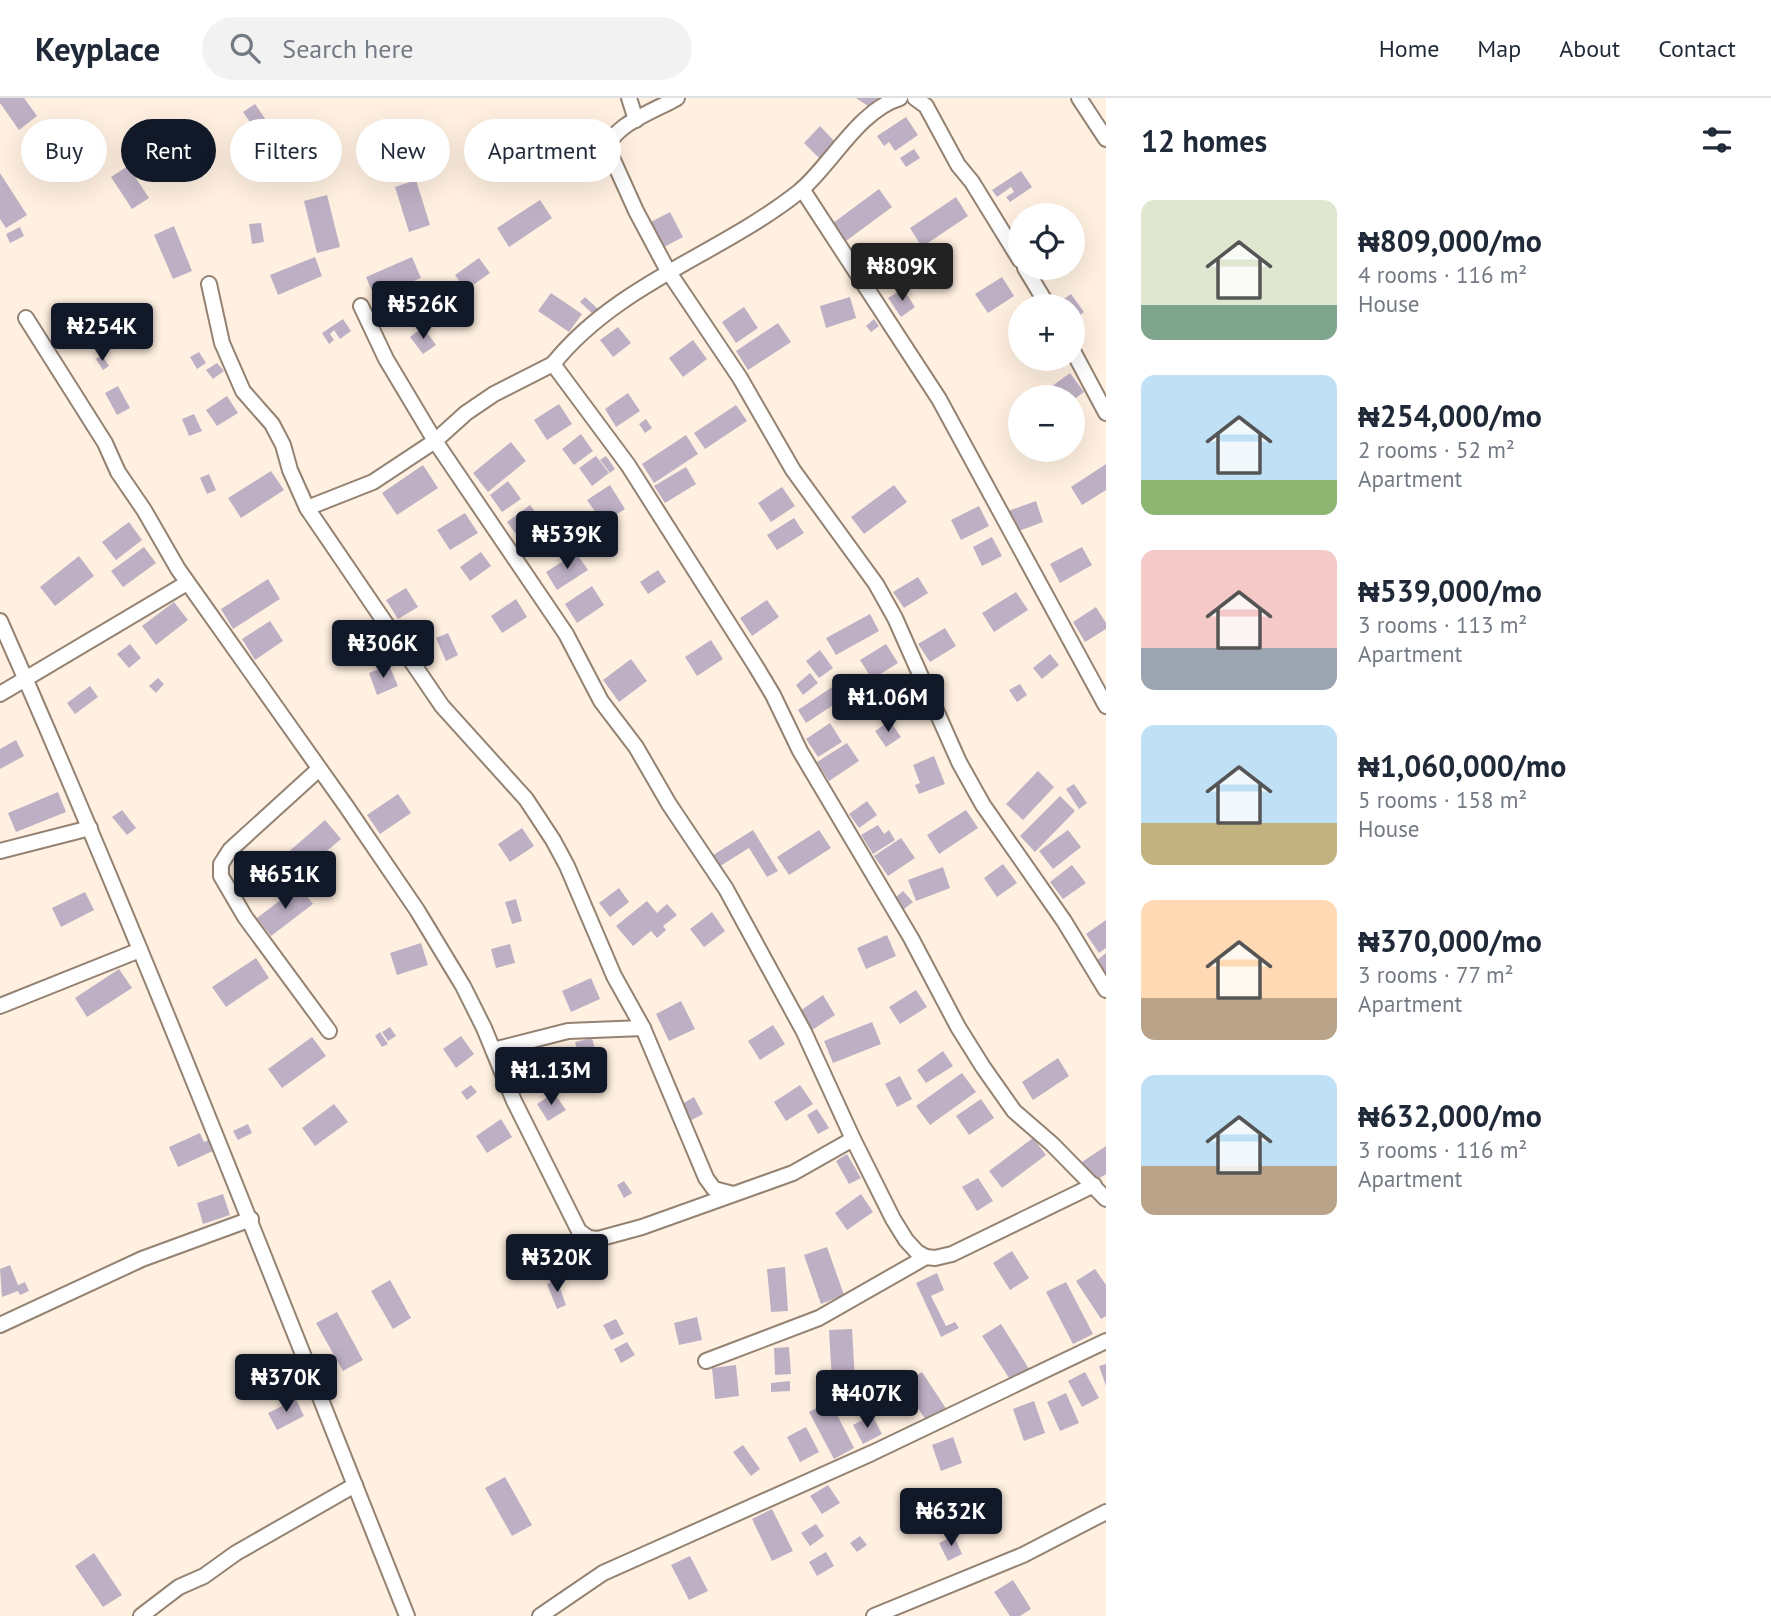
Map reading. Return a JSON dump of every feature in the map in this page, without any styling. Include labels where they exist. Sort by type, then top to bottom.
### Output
[{"type":"street","points":[[629,98],[636,120]]},
{"type":"street","points":[[677,98],[616,132],[608,145],[636,211],[668,271],[740,378],[793,470],[876,584],[895,618],[959,762],[983,805],[1064,921],[1106,990]]},
{"type":"street","points":[[307,508],[373,482],[435,441],[466,413],[494,394],[553,364],[586,329],[614,306],[668,271],[720,243],[802,189],[851,134],[879,109],[900,98]]},
{"type":"street","points":[[915,98],[926,106],[953,157],[972,182],[1008,240]]},
{"type":"street","points":[[1079,98],[1106,139]]},
{"type":"street","points":[[802,189],[939,399],[1106,706]]},
{"type":"street","points":[[209,284],[222,343],[243,391],[272,424],[283,445],[290,470],[307,508],[442,706],[526,799],[553,840],[614,976],[643,1028],[706,1178],[714,1189],[734,1194]]},
{"type":"street","points":[[361,306],[386,359],[435,441],[566,634],[601,701],[636,747],[669,804],[726,889],[804,1032],[853,1139],[899,1229],[917,1252],[935,1258],[952,1254],[1094,1185]]},
{"type":"street","points":[[26,318],[187,583],[417,910],[463,986],[484,1028],[514,1101],[579,1231],[589,1238],[615,1236],[793,1172],[853,1139]]},
{"type":"street","points":[[553,364],[628,465],[755,665],[806,761],[891,904],[983,1068],[1014,1111],[1106,1199]]},
{"type":"street","points":[[1084,371],[1106,413]]},
{"type":"street","points":[[0,694],[187,583]]},
{"type":"street","points":[[0,621],[90,828],[251,1219],[407,1616]]},
{"type":"street","points":[[319,769],[229,850],[221,864],[221,876],[245,917],[330,1031]]},
{"type":"street","points":[[0,851],[90,828]]},
{"type":"street","points":[[0,1006],[140,950]]},
{"type":"street","points":[[493,1050],[568,1031],[643,1028]]},
{"type":"street","points":[[0,1325],[142,1259],[251,1219]]},
{"type":"street","points":[[706,1361],[819,1318],[926,1257]]},
{"type":"street","points":[[540,1616],[603,1573],[872,1453],[1106,1341]]},
{"type":"street","points":[[141,1616],[180,1587],[204,1576],[236,1553],[355,1485]]},
{"type":"street","points":[[874,1616],[1023,1555],[1106,1512]]},
{"type":"building","points":[[0,98],[24,98],[37,116],[33,119],[21,119],[19,130],[0,103]]},
{"type":"building","points":[[856,98],[878,98],[871,108]]},
{"type":"building","points":[[255,104],[265,119],[248,119],[243,112]]},
{"type":"building","points":[[906,117],[918,135],[895,151],[889,142],[884,146],[877,136]]},
{"type":"building","points":[[820,126],[836,143],[820,159],[804,143]]},
{"type":"building","points":[[914,149],[920,158],[906,167],[900,158]]},
{"type":"building","points":[[121,171],[121,182],[138,182],[149,198],[132,209],[111,177]]},
{"type":"building","points":[[1021,171],[1032,187],[1010,202],[1006,197],[1014,192],[1011,187],[997,197],[992,190]]},
{"type":"building","points":[[0,173],[27,215],[6,228],[0,219]]},
{"type":"building","points":[[417,182],[430,225],[409,232],[395,187]]},
{"type":"building","points":[[879,189],[892,207],[846,241],[833,223]]},
{"type":"building","points":[[327,195],[340,247],[317,253],[304,201]]},
{"type":"building","points":[[956,197],[968,216],[922,247],[910,228]]},
{"type":"building","points":[[540,200],[552,218],[509,247],[497,228]]},
{"type":"building","points":[[670,212],[683,237],[664,247],[651,222]]},
{"type":"building","points":[[261,223],[264,242],[252,244],[249,224]]},
{"type":"building","points":[[174,226],[192,271],[173,279],[154,235]]},
{"type":"building","points":[[20,227],[24,236],[10,243],[6,234]]},
{"type":"building","points":[[315,257],[322,276],[278,295],[270,275]]},
{"type":"building","points":[[412,257],[421,278],[375,298],[366,277]]},
{"type":"building","points":[[479,258],[490,273],[466,290],[455,275]]},
{"type":"building","points":[[1002,277],[1013,294],[1008,294],[1008,300],[988,313],[975,294]]},
{"type":"building","points":[[903,289],[915,307],[901,317],[888,298]]},
{"type":"building","points":[[551,293],[582,314],[569,332],[538,311]]},
{"type":"building","points":[[585,297],[598,309],[593,314],[580,302]]},
{"type":"building","points":[[850,297],[856,318],[826,328],[820,306]]},
{"type":"building","points":[[744,307],[758,328],[736,343],[722,322]]},
{"type":"building","points":[[343,319],[351,331],[340,339],[334,330],[330,334],[334,340],[329,344],[322,333]]},
{"type":"building","points":[[874,319],[879,326],[871,332],[866,326]]},
{"type":"building","points":[[778,323],[791,342],[748,370],[736,351]]},
{"type":"building","points":[[423,327],[436,345],[423,354],[410,337]]},
{"type":"building","points":[[618,327],[631,343],[613,357],[600,340]]},
{"type":"building","points":[[693,340],[707,359],[683,377],[669,358]]},
{"type":"building","points":[[199,352],[206,363],[197,369],[190,357]]},
{"type":"building","points":[[102,355],[109,366],[103,370],[96,359]]},
{"type":"building","points":[[217,363],[224,371],[213,379],[206,370]]},
{"type":"building","points":[[1070,373],[1079,385],[1054,385]]},
{"type":"building","points":[[118,386],[130,408],[117,415],[105,393]]},
{"type":"building","points":[[628,393],[640,411],[616,427],[605,409]]},
{"type":"building","points":[[227,396],[238,413],[217,426],[206,410]]},
{"type":"building","points":[[559,404],[572,424],[547,440],[534,420]]},
{"type":"building","points":[[736,405],[747,421],[705,449],[694,433]]},
{"type":"building","points":[[194,414],[202,431],[189,436],[182,419]]},
{"type":"building","points":[[646,419],[652,428],[645,433],[639,424]]},
{"type":"building","points":[[581,434],[593,451],[574,465],[562,449]]},
{"type":"building","points":[[686,435],[698,454],[654,483],[642,464]]},
{"type":"building","points":[[511,442],[526,461],[488,492],[473,473]]},
{"type":"building","points":[[596,456],[609,473],[592,486],[579,468]]},
{"type":"building","points":[[606,456],[615,469],[610,473],[600,460]]},
{"type":"building","points":[[1106,464],[1106,490],[1082,505],[1071,487]]},
{"type":"building","points":[[423,465],[438,488],[397,515],[382,493]]},
{"type":"building","points":[[686,467],[696,484],[665,503],[654,486]]},
{"type":"building","points":[[271,471],[284,490],[241,518],[228,498]]},
{"type":"building","points":[[209,474],[216,490],[207,494],[200,478]]},
{"type":"building","points":[[508,481],[521,499],[502,512],[490,495]]},
{"type":"building","points":[[610,485],[625,509],[603,523],[587,500]]},
{"type":"building","points":[[894,485],[907,502],[864,534],[851,517]]},
{"type":"building","points":[[782,487],[795,506],[771,522],[758,503]]},
{"type":"building","points":[[1036,501],[1043,522],[1016,532],[1008,511]]},
{"type":"building","points":[[530,505],[542,521],[519,538],[507,522]]},
{"type":"building","points":[[979,506],[989,526],[961,540],[951,520]]},
{"type":"building","points":[[465,513],[478,533],[450,550],[437,530]]},
{"type":"building","points":[[794,518],[804,533],[777,550],[767,535]]},
{"type":"building","points":[[129,522],[142,540],[116,560],[102,542]]},
{"type":"building","points":[[992,537],[1002,556],[982,566],[973,547]]},
{"type":"building","points":[[144,547],[156,563],[123,587],[111,571]]},
{"type":"building","points":[[1082,547],[1092,565],[1060,583],[1050,564]]},
{"type":"building","points":[[481,552],[491,566],[470,581],[460,567]]},
{"type":"building","points":[[576,553],[588,570],[557,590],[546,572]]},
{"type":"building","points":[[79,556],[94,576],[55,606],[40,587]]},
{"type":"building","points":[[658,570],[666,582],[648,594],[640,582]]},
{"type":"building","points":[[918,577],[928,593],[904,608],[893,592]]},
{"type":"building","points":[[268,579],[280,599],[233,629],[221,609]]},
{"type":"building","points":[[592,586],[604,605],[577,623],[565,604]]},
{"type":"building","points":[[406,588],[418,607],[398,619],[386,600]]},
{"type":"building","points":[[1016,592],[1028,610],[994,632],[982,613]]},
{"type":"building","points":[[516,599],[527,617],[502,633],[491,616]]},
{"type":"building","points":[[767,600],[779,617],[752,636],[740,618]]},
{"type":"building","points":[[174,602],[188,620],[156,645],[142,626]]},
{"type":"building","points":[[1096,607],[1106,623],[1106,629],[1085,642],[1073,622]]},
{"type":"building","points":[[870,614],[879,631],[836,655],[826,638]]},
{"type":"building","points":[[270,621],[283,641],[255,660],[242,639]]},
{"type":"building","points":[[945,628],[956,646],[930,662],[918,644]]},
{"type":"building","points":[[448,633],[458,655],[446,661],[436,638]]},
{"type":"building","points":[[711,640],[723,659],[697,676],[685,657]]},
{"type":"building","points":[[130,644],[141,658],[129,668],[117,654]]},
{"type":"building","points":[[886,644],[898,663],[872,679],[860,660]]},
{"type":"building","points":[[820,650],[833,668],[819,678],[806,661]]},
{"type":"building","points":[[1050,654],[1059,665],[1042,679],[1033,668]]},
{"type":"building","points":[[631,659],[647,681],[619,702],[603,680]]},
{"type":"building","points":[[389,665],[398,686],[377,695],[369,673]]},
{"type":"building","points":[[810,673],[818,683],[803,695],[796,685]]},
{"type":"building","points":[[158,678],[164,684],[156,693],[149,686]]},
{"type":"building","points":[[841,681],[850,694],[806,723],[798,710]]},
{"type":"building","points":[[1020,684],[1027,695],[1017,702],[1009,690]]},
{"type":"building","points":[[90,686],[98,697],[75,714],[67,703]]},
{"type":"building","points":[[890,721],[901,737],[886,747],[875,731]]},
{"type":"building","points":[[830,723],[842,742],[818,757],[806,739]]},
{"type":"building","points":[[16,740],[24,756],[0,769],[0,749]]},
{"type":"building","points":[[847,743],[859,761],[829,781],[817,762]]},
{"type":"building","points":[[934,756],[945,784],[919,794],[915,785],[920,783],[913,765]]},
{"type":"building","points":[[1038,771],[1054,787],[1023,820],[1006,804]]},
{"type":"building","points":[[1074,784],[1087,803],[1079,809],[1066,789]]},
{"type":"building","points":[[58,792],[66,812],[16,832],[8,813]]},
{"type":"building","points":[[398,794],[411,813],[380,834],[367,815]]},
{"type":"building","points":[[1060,796],[1075,811],[1035,852],[1020,836]]},
{"type":"building","points":[[867,801],[877,815],[859,828],[849,814]]},
{"type":"building","points":[[122,810],[136,828],[127,835],[112,817]]},
{"type":"building","points":[[966,810],[978,828],[939,854],[927,835]]},
{"type":"building","points":[[325,820],[341,839],[301,873],[285,855]]},
{"type":"building","points":[[878,825],[884,834],[889,830],[895,840],[873,854],[861,835]]},
{"type":"building","points":[[522,828],[534,846],[510,862],[498,844]]},
{"type":"building","points":[[753,830],[778,871],[767,877],[749,848],[717,868],[710,857]]},
{"type":"building","points":[[819,830],[831,848],[789,875],[777,857]]},
{"type":"building","points":[[1068,830],[1081,847],[1053,869],[1039,851]]},
{"type":"building","points":[[901,838],[915,858],[888,876],[874,856]]},
{"type":"building","points":[[1003,864],[1017,883],[997,897],[984,878]]},
{"type":"building","points":[[1072,865],[1086,883],[1063,899],[1050,882]]},
{"type":"building","points":[[943,867],[950,888],[916,901],[908,880]]},
{"type":"building","points":[[299,886],[313,904],[271,936],[257,918]]},
{"type":"building","points":[[619,888],[629,902],[610,917],[599,903]]},
{"type":"building","points":[[903,891],[913,902],[904,909],[895,898]]},
{"type":"building","points":[[85,892],[94,910],[61,927],[52,908]]},
{"type":"building","points":[[516,899],[522,921],[512,924],[505,902]]},
{"type":"building","points":[[647,901],[657,913],[667,904],[677,915],[663,926],[666,930],[657,938],[651,931],[633,946],[616,926]]},
{"type":"building","points":[[712,912],[725,931],[704,947],[690,929]]},
{"type":"building","points":[[1106,920],[1106,948],[1099,953],[1086,934]]},
{"type":"building","points":[[887,935],[896,956],[866,969],[857,948]]},
{"type":"building","points":[[421,943],[428,965],[397,975],[390,953]]},
{"type":"building","points":[[510,944],[515,963],[496,968],[491,949]]},
{"type":"building","points":[[1106,953],[1106,976],[1095,962]]},
{"type":"building","points":[[256,958],[269,978],[226,1007],[212,987]]},
{"type":"building","points":[[119,969],[132,988],[87,1017],[75,998]]},
{"type":"building","points":[[591,978],[600,999],[571,1012],[562,991]]},
{"type":"building","points":[[916,990],[927,1007],[900,1024],[889,1007]]},
{"type":"building","points":[[823,995],[835,1015],[812,1030],[800,1011]]},
{"type":"building","points":[[681,1001],[695,1029],[669,1041],[656,1014]]},
{"type":"building","points":[[872,1022],[881,1044],[833,1063],[824,1041]]},
{"type":"building","points":[[773,1025],[785,1044],[760,1060],[748,1041]]},
{"type":"building","points":[[390,1027],[396,1036],[388,1041],[382,1032]]},
{"type":"building","points":[[380,1032],[388,1044],[382,1047],[375,1036]]},
{"type":"building","points":[[461,1036],[474,1054],[456,1068],[443,1049]]},
{"type":"building","points":[[312,1037],[326,1056],[282,1088],[268,1069]]},
{"type":"building","points":[[592,1038],[600,1068],[583,1072],[575,1042]]},
{"type":"building","points":[[943,1051],[953,1066],[926,1083],[917,1070]]},
{"type":"building","points":[[1058,1058],[1069,1076],[1033,1100],[1022,1082]]},
{"type":"building","points":[[962,1073],[976,1092],[930,1125],[916,1106]]},
{"type":"building","points":[[900,1076],[912,1099],[897,1107],[885,1084]]},
{"type":"building","points":[[471,1085],[477,1092],[467,1100],[461,1092]]},
{"type":"building","points":[[800,1085],[813,1104],[786,1121],[774,1102]]},
{"type":"building","points":[[554,1093],[566,1110],[548,1121],[537,1104]]},
{"type":"building","points":[[694,1097],[703,1114],[686,1123],[677,1107]]},
{"type":"building","points":[[981,1099],[994,1118],[969,1135],[956,1116]]},
{"type":"building","points":[[334,1104],[348,1122],[315,1146],[302,1128]]},
{"type":"building","points":[[817,1109],[829,1128],[818,1134],[807,1115]]},
{"type":"building","points":[[501,1119],[512,1137],[487,1153],[476,1136]]},
{"type":"building","points":[[248,1124],[252,1133],[238,1140],[233,1131]]},
{"type":"building","points":[[200,1133],[204,1142],[211,1139],[215,1150],[178,1167],[169,1147]]},
{"type":"building","points":[[1033,1138],[1046,1155],[1002,1188],[989,1171]]},
{"type":"building","points":[[1106,1146],[1106,1174],[1095,1181],[1082,1162]]},
{"type":"building","points":[[847,1154],[861,1178],[849,1184],[836,1161]]},
{"type":"building","points":[[978,1178],[993,1201],[977,1211],[962,1187]]},
{"type":"building","points":[[624,1181],[632,1193],[624,1198],[617,1185]]},
{"type":"building","points":[[223,1194],[230,1215],[203,1224],[197,1203]]},
{"type":"building","points":[[861,1194],[873,1212],[847,1230],[835,1213]]},
{"type":"building","points":[[827,1247],[844,1295],[821,1304],[804,1255]]},
{"type":"building","points":[[1012,1251],[1029,1278],[1010,1290],[993,1263]]},
{"type":"building","points":[[10,1265],[18,1285],[25,1282],[29,1291],[20,1295],[18,1291],[2,1297],[0,1269]]},
{"type":"building","points":[[785,1267],[788,1311],[771,1312],[767,1269]]},
{"type":"building","points":[[1095,1269],[1106,1285],[1106,1316],[1101,1319],[1076,1281]]},
{"type":"building","points":[[937,1273],[944,1290],[931,1296],[946,1326],[955,1322],[959,1328],[941,1337],[916,1283]]},
{"type":"building","points":[[390,1280],[411,1318],[393,1329],[371,1291]]},
{"type":"building","points":[[557,1280],[566,1305],[557,1309],[547,1284]]},
{"type":"building","points":[[1066,1282],[1093,1334],[1073,1344],[1046,1292]]},
{"type":"building","points":[[337,1312],[363,1360],[343,1371],[316,1323]]},
{"type":"building","points":[[697,1317],[702,1340],[679,1345],[674,1323]]},
{"type":"building","points":[[616,1319],[624,1334],[611,1340],[603,1325]]},
{"type":"building","points":[[1001,1324],[1029,1369],[1011,1381],[982,1336]]},
{"type":"building","points":[[852,1329],[855,1380],[832,1381],[829,1330]]},
{"type":"building","points":[[627,1342],[635,1355],[621,1363],[614,1349]]},
{"type":"building","points":[[789,1347],[791,1374],[775,1375],[774,1348]]},
{"type":"building","points":[[1106,1364],[1106,1386],[1099,1366]]},
{"type":"building","points":[[736,1365],[739,1396],[715,1399],[712,1368]]},
{"type":"building","points":[[922,1372],[947,1410],[928,1423],[902,1385]]},
{"type":"building","points":[[1085,1372],[1099,1398],[1082,1407],[1068,1381]]},
{"type":"building","points":[[790,1381],[790,1391],[771,1392],[771,1383]]},
{"type":"building","points":[[1066,1393],[1079,1423],[1060,1431],[1047,1402]]},
{"type":"building","points":[[296,1399],[304,1416],[277,1430],[268,1413]]},
{"type":"building","points":[[830,1401],[854,1448],[834,1459],[809,1412]]},
{"type":"building","points":[[1034,1401],[1045,1433],[1024,1441],[1013,1409]]},
{"type":"building","points":[[872,1415],[882,1434],[863,1444],[853,1425]]},
{"type":"building","points":[[806,1427],[819,1452],[800,1462],[787,1437]]},
{"type":"building","points":[[953,1437],[962,1463],[941,1471],[932,1445]]},
{"type":"building","points":[[743,1445],[760,1469],[751,1476],[733,1452]]},
{"type":"building","points":[[505,1477],[532,1525],[512,1536],[485,1488]]},
{"type":"building","points":[[828,1485],[840,1503],[822,1514],[810,1496]]},
{"type":"building","points":[[772,1509],[793,1551],[772,1561],[752,1519]]},
{"type":"building","points":[[816,1524],[824,1536],[810,1546],[801,1533]]},
{"type":"building","points":[[860,1536],[867,1545],[857,1552],[850,1543]]},
{"type":"building","points":[[954,1536],[962,1554],[948,1561],[939,1543]]},
{"type":"building","points":[[826,1552],[834,1566],[817,1576],[809,1562]]},
{"type":"building","points":[[94,1553],[122,1595],[103,1607],[75,1566]]},
{"type":"building","points":[[690,1556],[708,1591],[689,1600],[671,1565]]},
{"type":"building","points":[[1013,1580],[1031,1609],[1020,1616],[1010,1616],[994,1592]]}]
